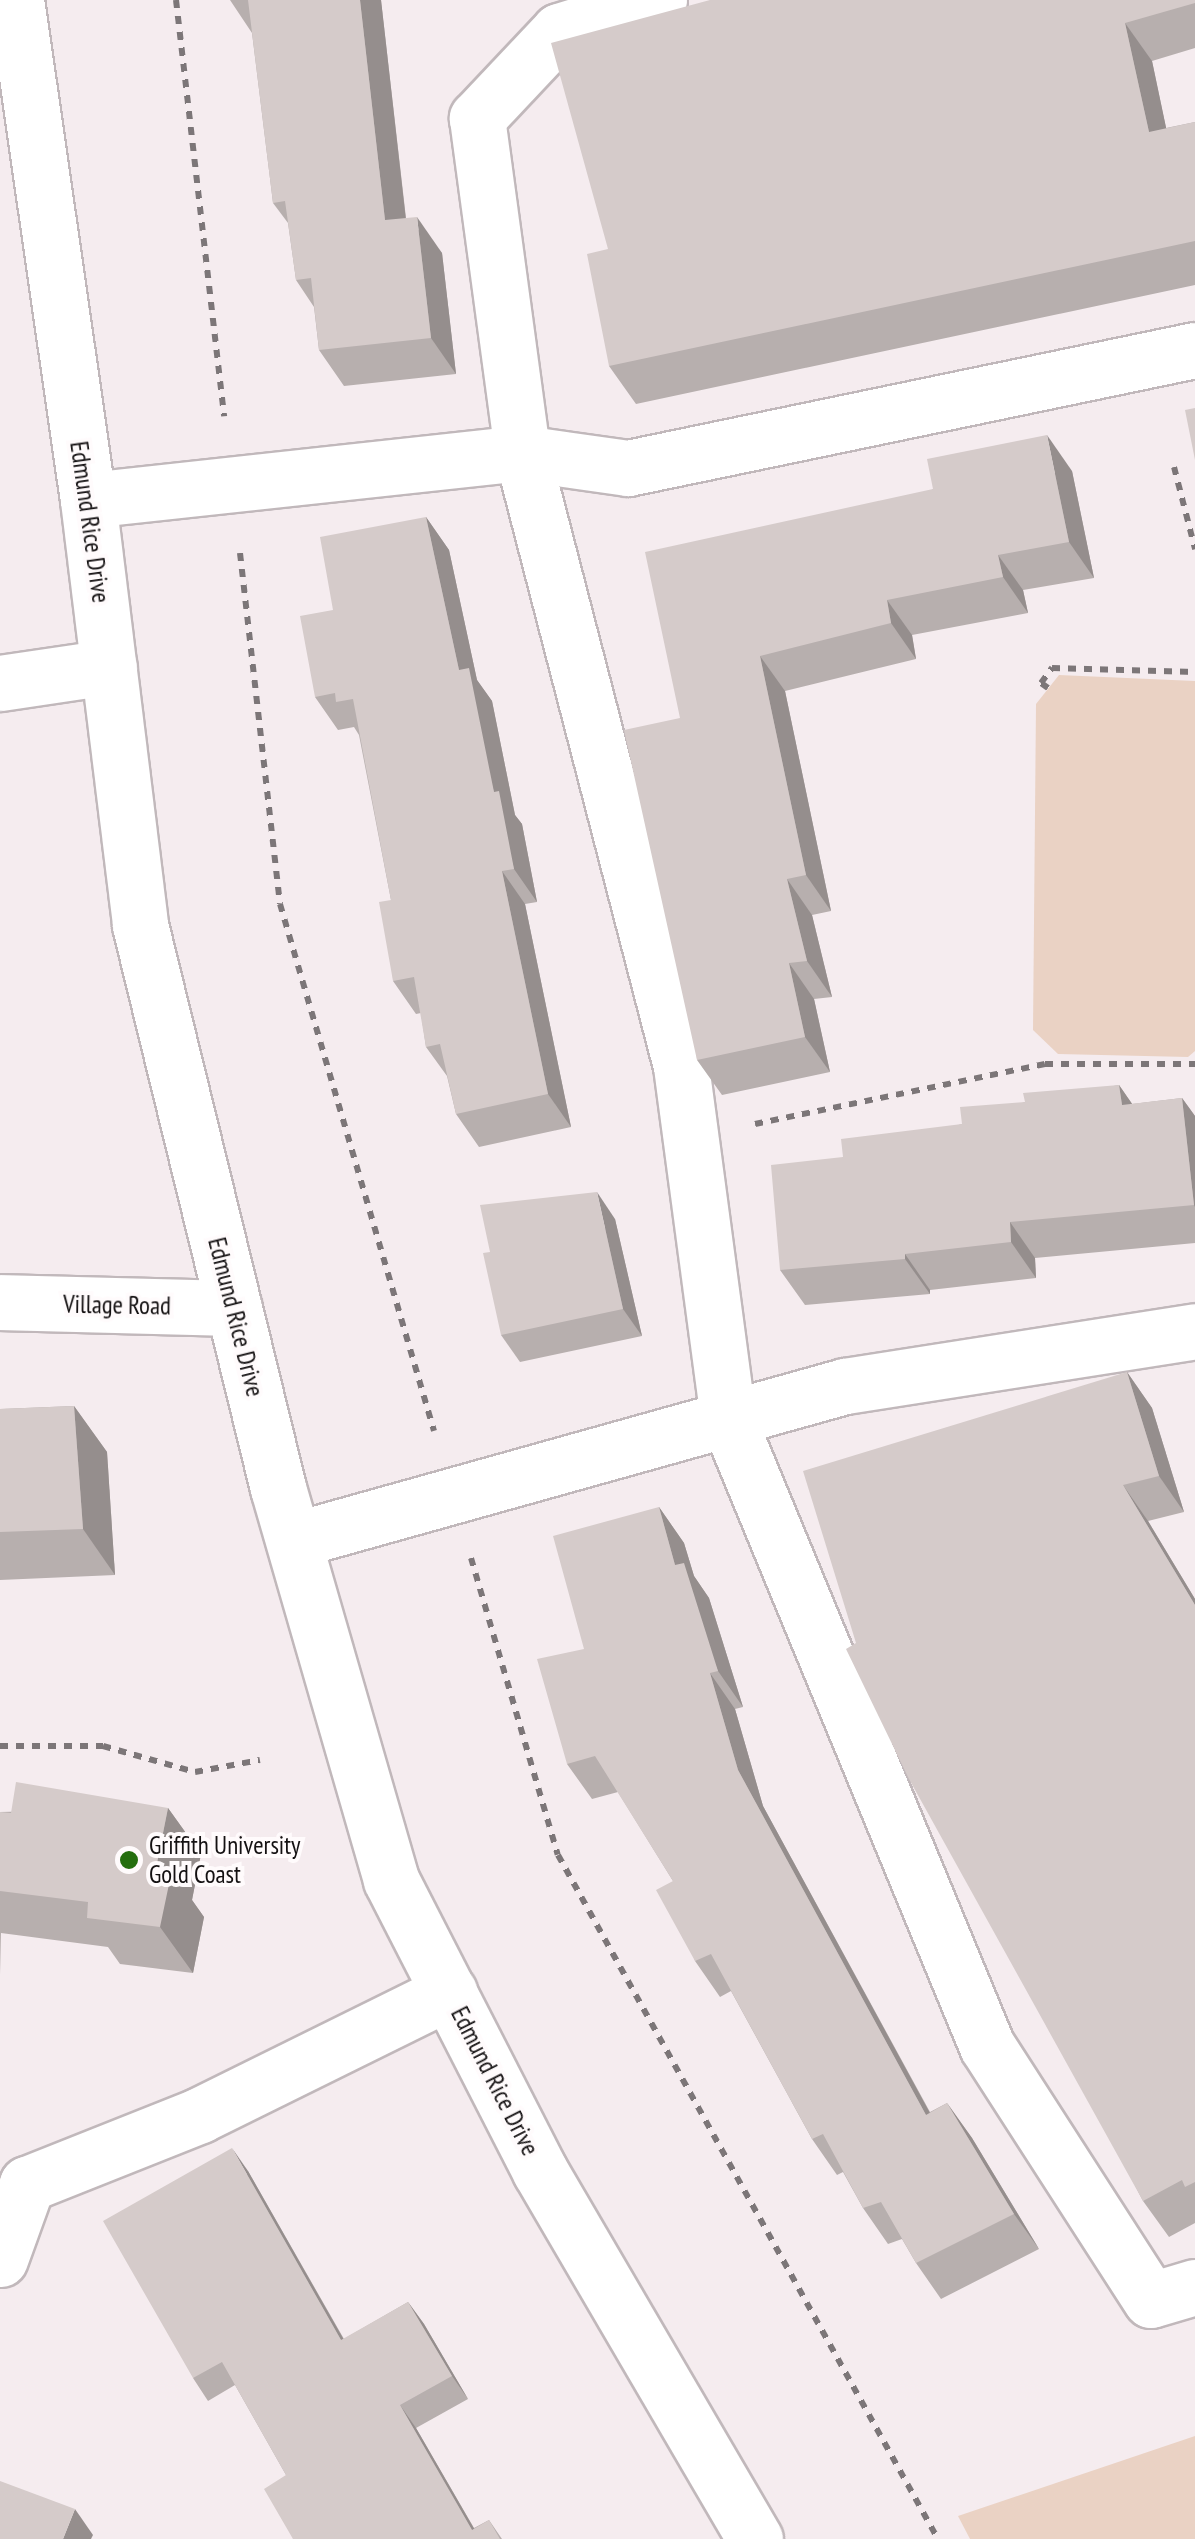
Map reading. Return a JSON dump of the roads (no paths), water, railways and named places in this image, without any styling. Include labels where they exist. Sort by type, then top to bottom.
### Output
[{"type":"street","name":"Edmund Rice Drive","points":[[16,0],[13,62],[88,500],[140,924],[294,1540],[392,1880],[540,2171],[755,2539]]},
{"type":"street","points":[[659,0],[560,31],[477,118],[522,453],[681,1066],[728,1419],[987,2046],[1152,2300],[1195,2287]]},
{"type":"street","points":[[88,500],[522,453],[628,468],[1195,350]]},
{"type":"street","points":[[0,683],[110,668]]},
{"type":"street","name":"Village Road","points":[[0,1302],[234,1308]]},
{"type":"street","points":[[294,1540],[846,1386],[1195,1331]]},
{"type":"street","points":[[0,2259],[27,2184],[200,2115],[449,1992]]},
{"type":"place","name":"Griffith University Gold Coast","points":[[129,1860]]}]
